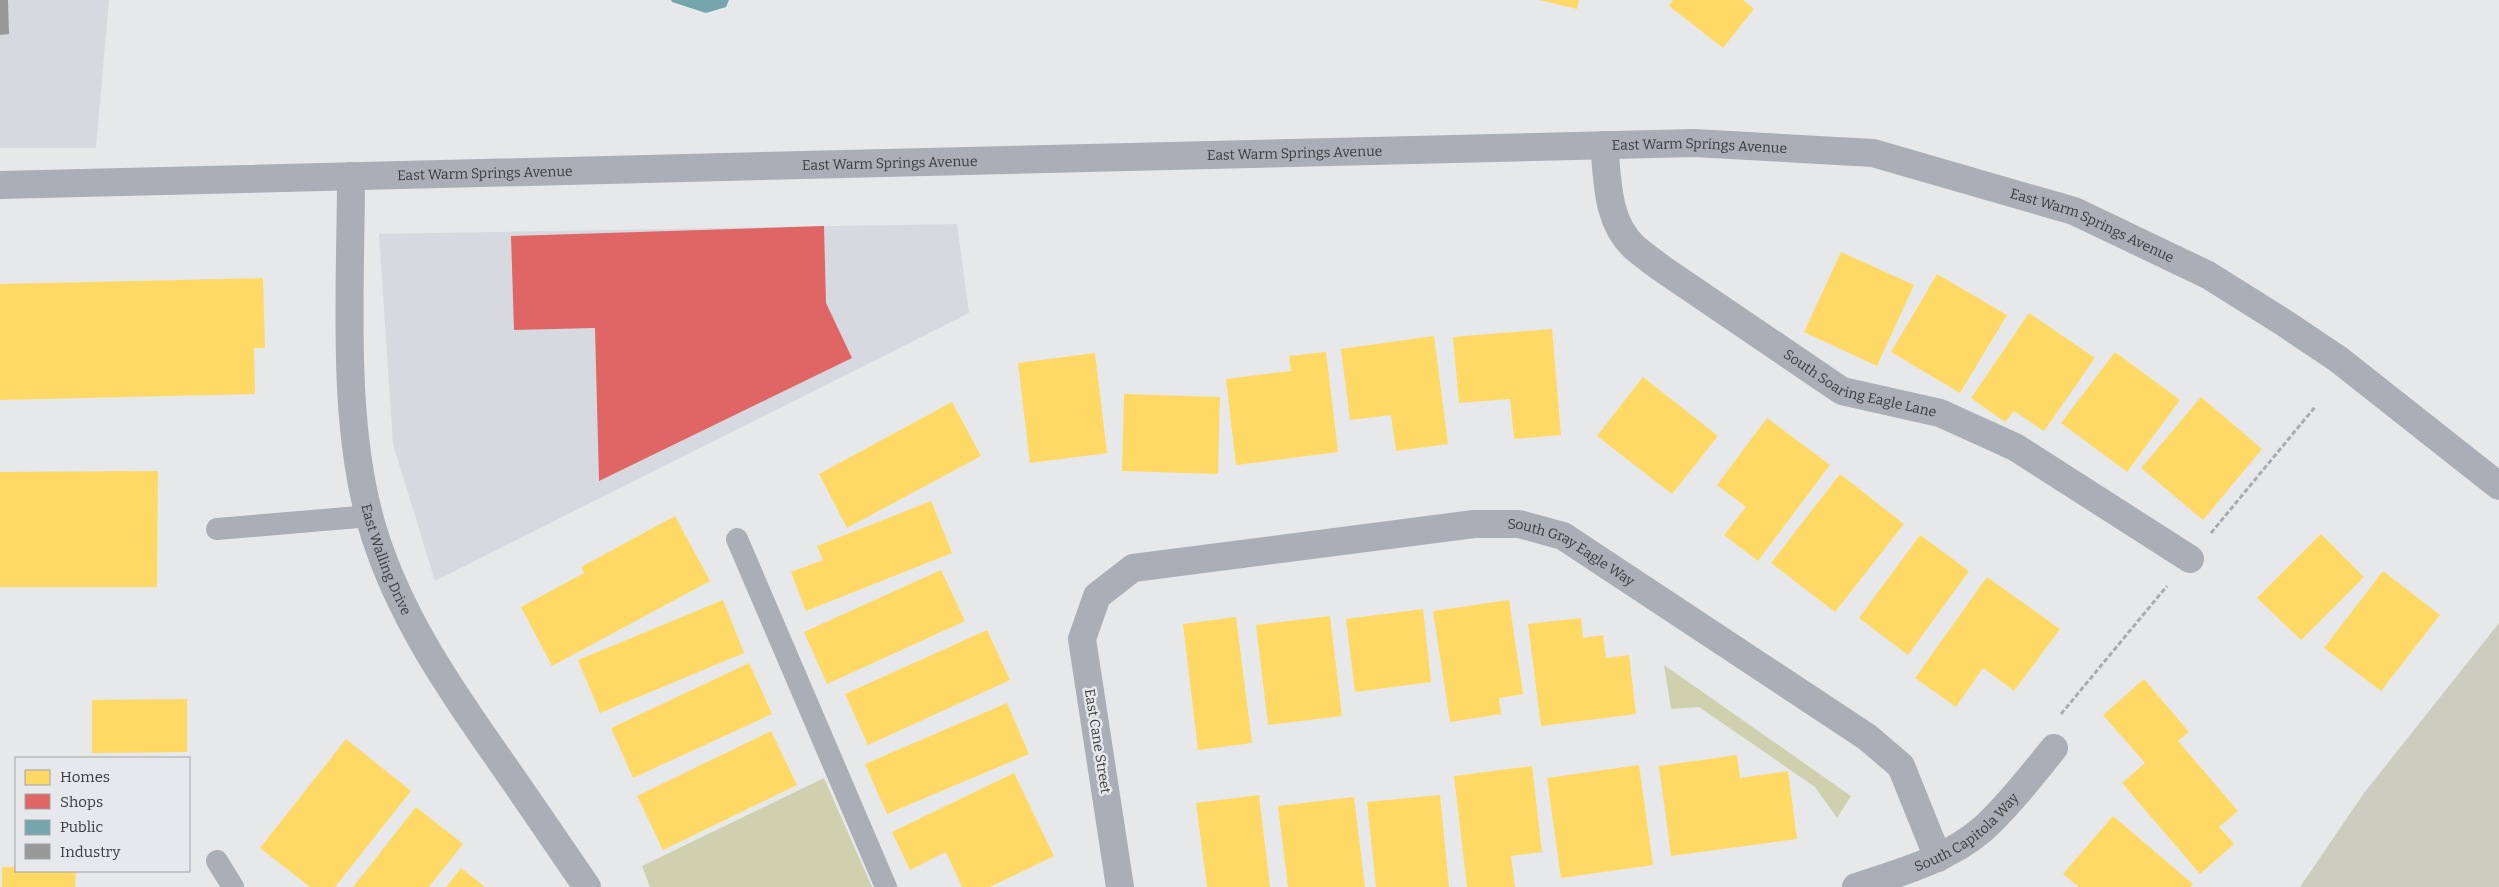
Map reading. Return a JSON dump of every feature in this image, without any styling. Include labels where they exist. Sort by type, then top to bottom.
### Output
[{"type":"street","name":"East Warm Springs Avenue","points":[[0,185],[1694,143],[1873,153],[2074,211],[2208,275],[2338,359],[2499,486]]},
{"type":"street","name":"South Soaring Eagle Lane","points":[[1604,145],[1611,211],[1620,231],[1633,246],[1661,268],[1842,391],[1940,414],[2015,447],[2190,559]]},
{"type":"street","name":"East Walling Drive","points":[[351,176],[351,395],[362,483],[375,535],[396,593],[425,650],[587,887]]},
{"type":"street","name":"South Gray Eagle Way","points":[[1097,596],[1133,568],[1163,564],[1474,524],[1519,524],[1562,536],[1867,737],[1901,766],[1938,858]]},
{"type":"street","name":"East Cane Street","points":[[1097,596],[1082,639],[1120,887]]},
{"type":"street","name":"South Capitola Way","points":[[1856,887],[1938,858],[1983,829],[2013,798],[2054,748]]},
{"type":"lane","points":[[217,529],[370,516]]},
{"type":"lane","points":[[738,539],[886,887]]},
{"type":"lane","points":[[217,861],[234,887]]},
{"type":"shaded area","points":[[0,0],[109,0],[96,148],[0,148]]},
{"type":"shaded area","points":[[957,224],[969,313],[435,581],[393,444],[379,234]]},
{"type":"shaded area","points":[[2499,623],[2499,887],[2300,887],[2364,793]]},
{"type":"shaded area","points":[[1664,665],[1851,796],[1837,818],[1815,787],[1699,707],[1671,709]]},
{"type":"shaded area","points":[[824,778],[872,887],[650,887],[642,866]]},
{"type":"building: Homes","points":[[1539,0],[1579,0],[1577,9]]},
{"type":"building: Homes","points":[[1673,0],[1743,0],[1754,9],[1723,48],[1669,6]]},
{"type":"building: Homes","points":[[1841,252],[1914,285],[1877,366],[1804,332]]},
{"type":"building: Homes","points":[[1937,274],[2007,315],[1960,393],[1891,352]]},
{"type":"building: Homes","points":[[263,278],[265,348],[254,348],[255,394],[0,400],[0,284]]},
{"type":"building: Homes","points":[[2029,313],[2095,358],[2044,431],[2014,411],[2005,422],[1971,398]]},
{"type":"building: Homes","points":[[1552,329],[1561,435],[1514,439],[1510,399],[1459,403],[1453,337]]},
{"type":"building: Homes","points":[[1434,336],[1448,444],[1396,451],[1391,415],[1350,420],[1341,349]]},
{"type":"building: Homes","points":[[1326,352],[1338,452],[1236,465],[1226,379],[1291,371],[1289,356]]},
{"type":"building: Homes","points":[[2115,352],[2180,400],[2127,472],[2061,423]]},
{"type":"building: Homes","points":[[1095,353],[1107,453],[1030,463],[1018,363]]},
{"type":"building: Homes","points":[[1643,377],[1718,436],[1672,494],[1597,436]]},
{"type":"building: Homes","points":[[1124,394],[1220,397],[1218,474],[1122,471]]},
{"type":"building: Homes","points":[[2201,397],[2262,449],[2203,520],[2141,468]]},
{"type":"building: Homes","points":[[952,402],[981,456],[847,528],[819,474]]},
{"type":"building: Homes","points":[[1767,418],[1830,465],[1758,561],[1724,535],[1746,507],[1717,485]]},
{"type":"building: Homes","points":[[158,471],[157,587],[0,587],[0,472]]},
{"type":"building: Homes","points":[[1840,474],[1904,524],[1835,612],[1771,563]]},
{"type":"building: Homes","points":[[931,501],[952,553],[806,611],[791,572],[823,560],[817,546]]},
{"type":"building: Homes","points":[[675,516],[710,581],[552,666],[521,607],[584,573],[581,567]]},
{"type":"building: Homes","points":[[2321,534],[2364,577],[2301,640],[2257,598]]},
{"type":"building: Homes","points":[[1920,535],[1969,571],[1908,655],[1859,618]]},
{"type":"building: Homes","points":[[941,570],[965,621],[827,684],[804,632]]},
{"type":"building: Homes","points":[[2383,571],[2440,615],[2381,691],[2324,648]]},
{"type":"building: Homes","points":[[1987,577],[2060,629],[2014,691],[1983,668],[1956,707],[1915,678]]},
{"type":"building: Homes","points":[[723,600],[744,653],[600,713],[578,660]]},
{"type":"building: Homes","points":[[1509,600],[1523,694],[1499,698],[1501,714],[1450,722],[1433,611]]},
{"type":"building: Homes","points":[[1423,609],[1431,682],[1355,692],[1346,619]]},
{"type":"building: Homes","points":[[1330,616],[1342,716],[1268,725],[1256,625]]},
{"type":"building: Homes","points":[[1236,617],[1252,743],[1198,750],[1183,624]]},
{"type":"building: Homes","points":[[1581,618],[1583,638],[1603,635],[1606,658],[1629,655],[1636,714],[1541,726],[1528,624]]},
{"type":"building: Homes","points":[[987,630],[1010,680],[868,745],[845,694]]},
{"type":"building: Homes","points":[[749,663],[772,714],[633,778],[611,728]]},
{"type":"building: Homes","points":[[2144,679],[2189,732],[2178,741],[2238,811],[2219,827],[2234,844],[2200,874],[2122,783],[2145,763],[2103,715]]},
{"type":"building: Homes","points":[[187,699],[187,752],[92,753],[92,700]]},
{"type":"building: Homes","points":[[1007,703],[1029,754],[887,814],[865,764]]},
{"type":"building: Homes","points":[[771,731],[797,785],[663,850],[637,796]]},
{"type":"building: Homes","points":[[346,739],[411,791],[335,887],[310,887],[260,848]]},
{"type":"building: Homes","points":[[1737,755],[1740,778],[1788,771],[1797,839],[1671,856],[1659,766]]},
{"type":"building: Homes","points":[[1639,765],[1653,865],[1561,878],[1547,778]]},
{"type":"building: Homes","points":[[1532,766],[1542,852],[1511,856],[1515,887],[1467,887],[1454,776]]},
{"type":"building: Homes","points":[[1014,773],[1054,856],[990,887],[962,887],[946,852],[910,870],[892,832]]},
{"type":"building: Homes","points":[[1259,795],[1270,887],[1207,887],[1196,803]]},
{"type":"building: Homes","points":[[1440,795],[1449,887],[1376,887],[1367,802]]},
{"type":"building: Homes","points":[[1354,797],[1365,887],[1288,887],[1278,806]]},
{"type":"building: Homes","points":[[416,807],[463,844],[429,887],[353,887]]},
{"type":"building: Homes","points":[[2113,816],[2193,884],[2190,887],[2079,887],[2063,874]]},
{"type":"building: Homes","points":[[2,867],[15,867],[15,872],[76,872],[75,887],[2,887]]},
{"type":"building: Homes","points":[[461,868],[485,887],[446,887]]},
{"type":"building: Shops","points":[[824,226],[826,303],[852,358],[599,481],[595,328],[514,330],[511,236]]},
{"type":"building: Public","points":[[671,0],[729,0],[726,7],[706,13],[672,2]]},
{"type":"building: Industry","points":[[0,0],[8,0],[9,34],[0,35]]}]
